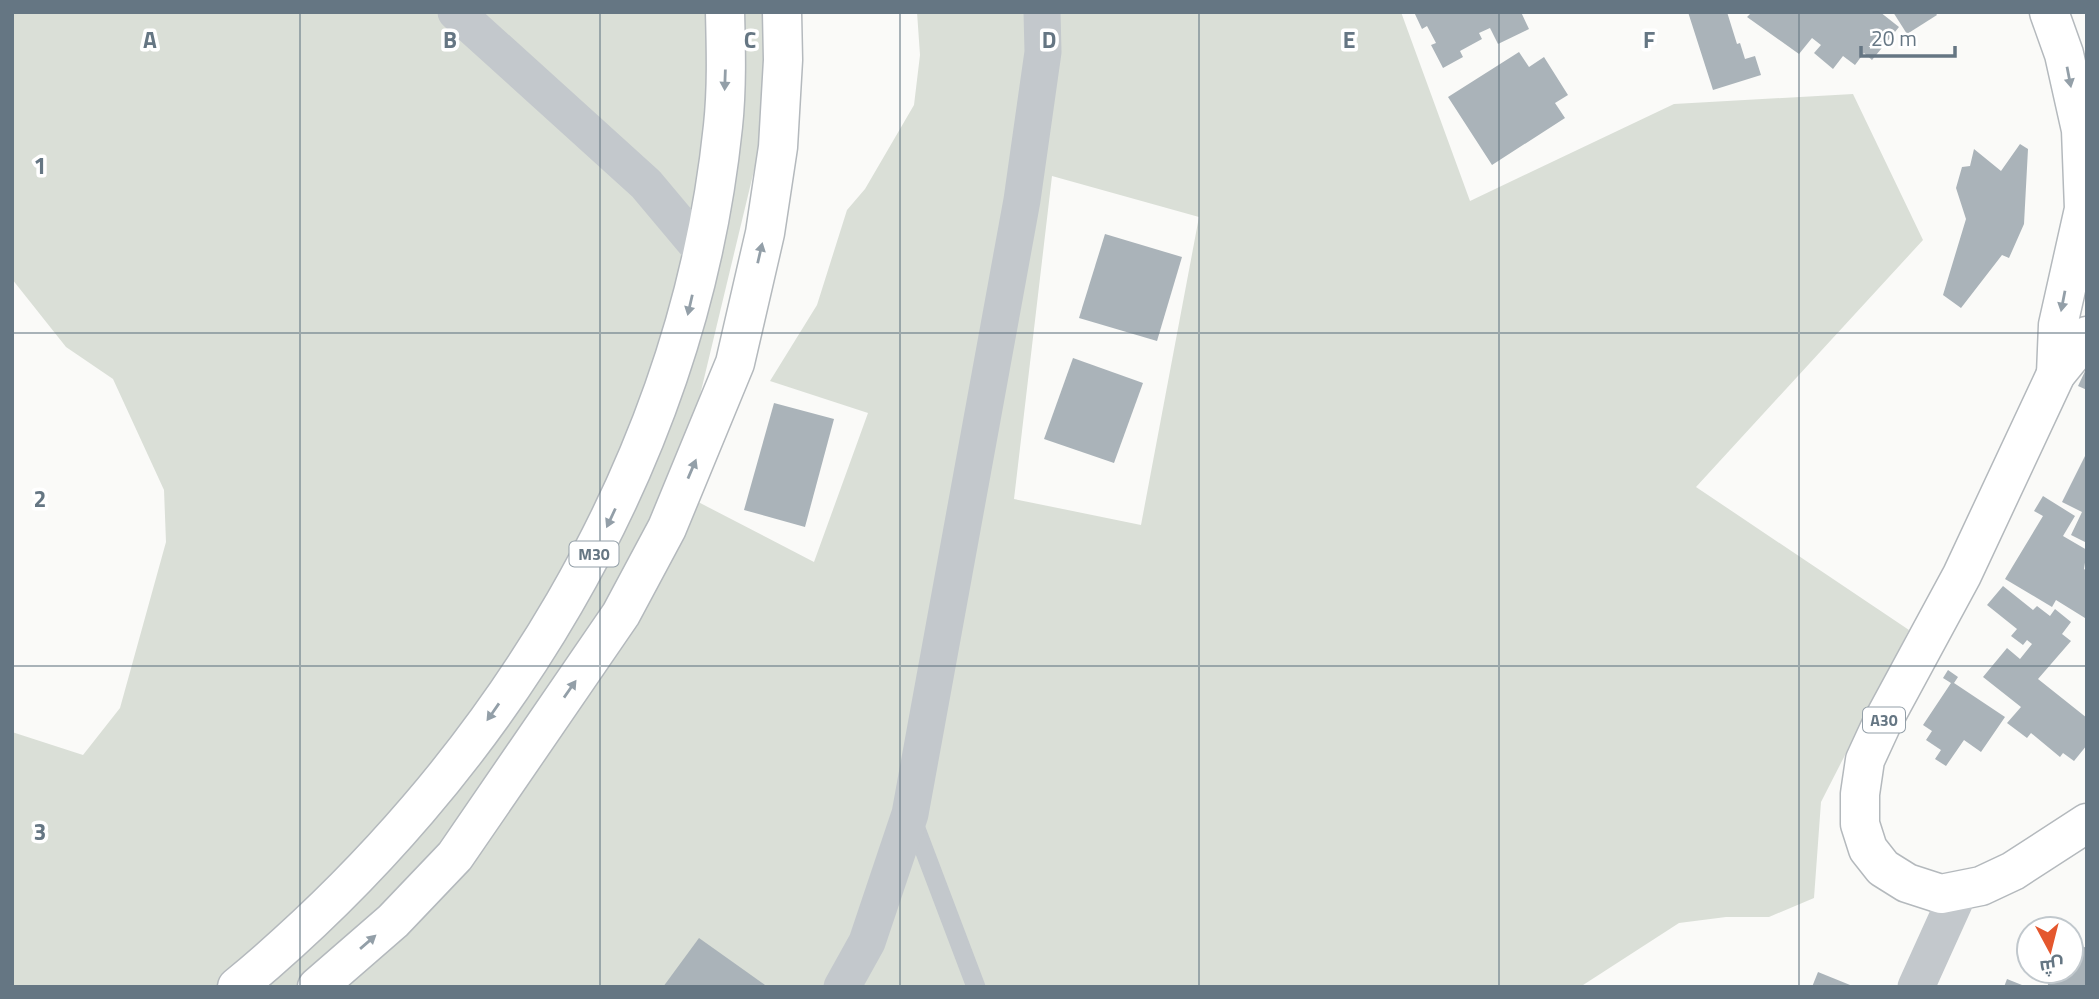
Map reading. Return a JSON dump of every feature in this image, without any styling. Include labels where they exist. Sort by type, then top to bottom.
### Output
[{"type":"highway","name":"M30","points":[[237,987],[338,897],[401,829],[465,752],[544,637],[596,550],[640,455],[688,315],[703,252],[724,123],[725,12]]},
{"type":"highway","name":"M30","points":[[317,987],[393,921],[455,856],[621,614],[667,528],[734,363],[765,233],[778,147],[783,60],[782,12]]},
{"type":"highway","points":[[2049,12],[2064,54],[2081,130],[2084,209],[2058,325],[2056,374]]},
{"type":"highway","points":[[2074,12],[2087,49]]},
{"type":"highway","points":[[2056,374],[2087,336]]},
{"type":"highway","name":"A30","points":[[2056,374],[1962,575],[1865,760],[1860,824],[1868,849],[1883,868],[1900,880],[1941,894],[1959,892],[2013,871],[2087,822]]},
{"type":"street","points":[[456,12],[646,184],[703,252]]},
{"type":"street","points":[[842,987],[867,942],[910,814],[1022,200],[1043,52],[1042,12]]},
{"type":"street","points":[[1916,987],[1959,892]]},
{"type":"lane","points":[[910,814],[976,987]]},
{"type":"shaded area","points":[[12,12],[766,12],[763,133],[677,491],[814,562],[868,413],[770,381],[817,305],[847,210],[865,189],[914,105],[920,55],[917,12],[1401,12],[1470,201],[1674,104],[1853,94],[1923,240],[1696,487],[1909,630],[1821,802],[1814,898],[1769,917],[1726,917],[1679,923],[1580,987],[12,987],[12,732],[83,755],[120,708],[166,542],[164,490],[113,379],[66,347],[12,279]],"holes":[[[1052,176],[1199,217],[1141,525],[1014,499]]]},
{"type":"building","points":[[1414,12],[1521,12],[1529,29],[1498,44],[1490,28],[1479,33],[1482,39],[1460,51],[1463,57],[1443,68],[1431,45],[1436,43],[1427,26],[1422,29]]},
{"type":"building","points":[[1688,12],[1727,12],[1737,44],[1740,43],[1745,59],[1755,56],[1761,75],[1713,90]]},
{"type":"building","points":[[1752,12],[1880,12],[1899,27],[1872,60],[1864,53],[1855,65],[1843,56],[1833,69],[1814,53],[1821,45],[1812,38],[1799,54],[1747,17]]},
{"type":"building","points":[[1893,12],[1935,12],[1937,15],[1907,34]]},
{"type":"building","points":[[1519,52],[1529,67],[1544,57],[1568,95],[1555,103],[1565,118],[1492,165],[1448,97]]},
{"type":"building","points":[[2020,144],[2028,149],[2024,224],[2009,258],[2002,255],[1961,308],[1943,295],[1966,219],[1956,188],[1962,167],[1970,166],[1974,149],[2001,171]]},
{"type":"building","points":[[1105,234],[1182,257],[1157,341],[1079,318]]},
{"type":"building","points":[[1073,358],[1143,383],[1114,463],[1044,439]]},
{"type":"building","points":[[2087,367],[2087,390],[2078,386]]},
{"type":"building","points":[[774,403],[834,419],[805,527],[744,510]]},
{"type":"building","points":[[2087,452],[2087,543],[2071,535],[2082,512],[2062,502]]},
{"type":"building","points":[[2043,496],[2075,516],[2063,536],[2087,550],[2084,569],[2087,571],[2085,618],[2056,600],[2052,607],[2005,579],[2043,516],[2034,511]]},
{"type":"building","points":[[2003,586],[2033,610],[2037,606],[2050,616],[2055,609],[2071,622],[2062,634],[2071,641],[2038,679],[2087,718],[2087,745],[2074,761],[2063,753],[2060,757],[2031,733],[2027,738],[2007,723],[2021,707],[1983,677],[2007,648],[2020,659],[2032,644],[2027,640],[2023,645],[2011,636],[2017,629],[1987,605]]},
{"type":"building","points":[[1948,670],[1958,677],[1954,683],[2005,717],[1981,752],[1964,740],[1946,766],[1935,759],[1941,750],[1926,740],[1932,731],[1923,725],[1951,683],[1943,678]]},
{"type":"building","points":[[699,938],[765,985],[663,987]]},
{"type":"building","points":[[2085,947],[2087,948],[2087,987],[2047,987],[2085,985]]},
{"type":"building","points":[[1818,972],[1855,987],[1812,987]]},
{"type":"building","points":[[2007,979],[2015,982],[2015,985],[2027,987],[2004,987]]}]
